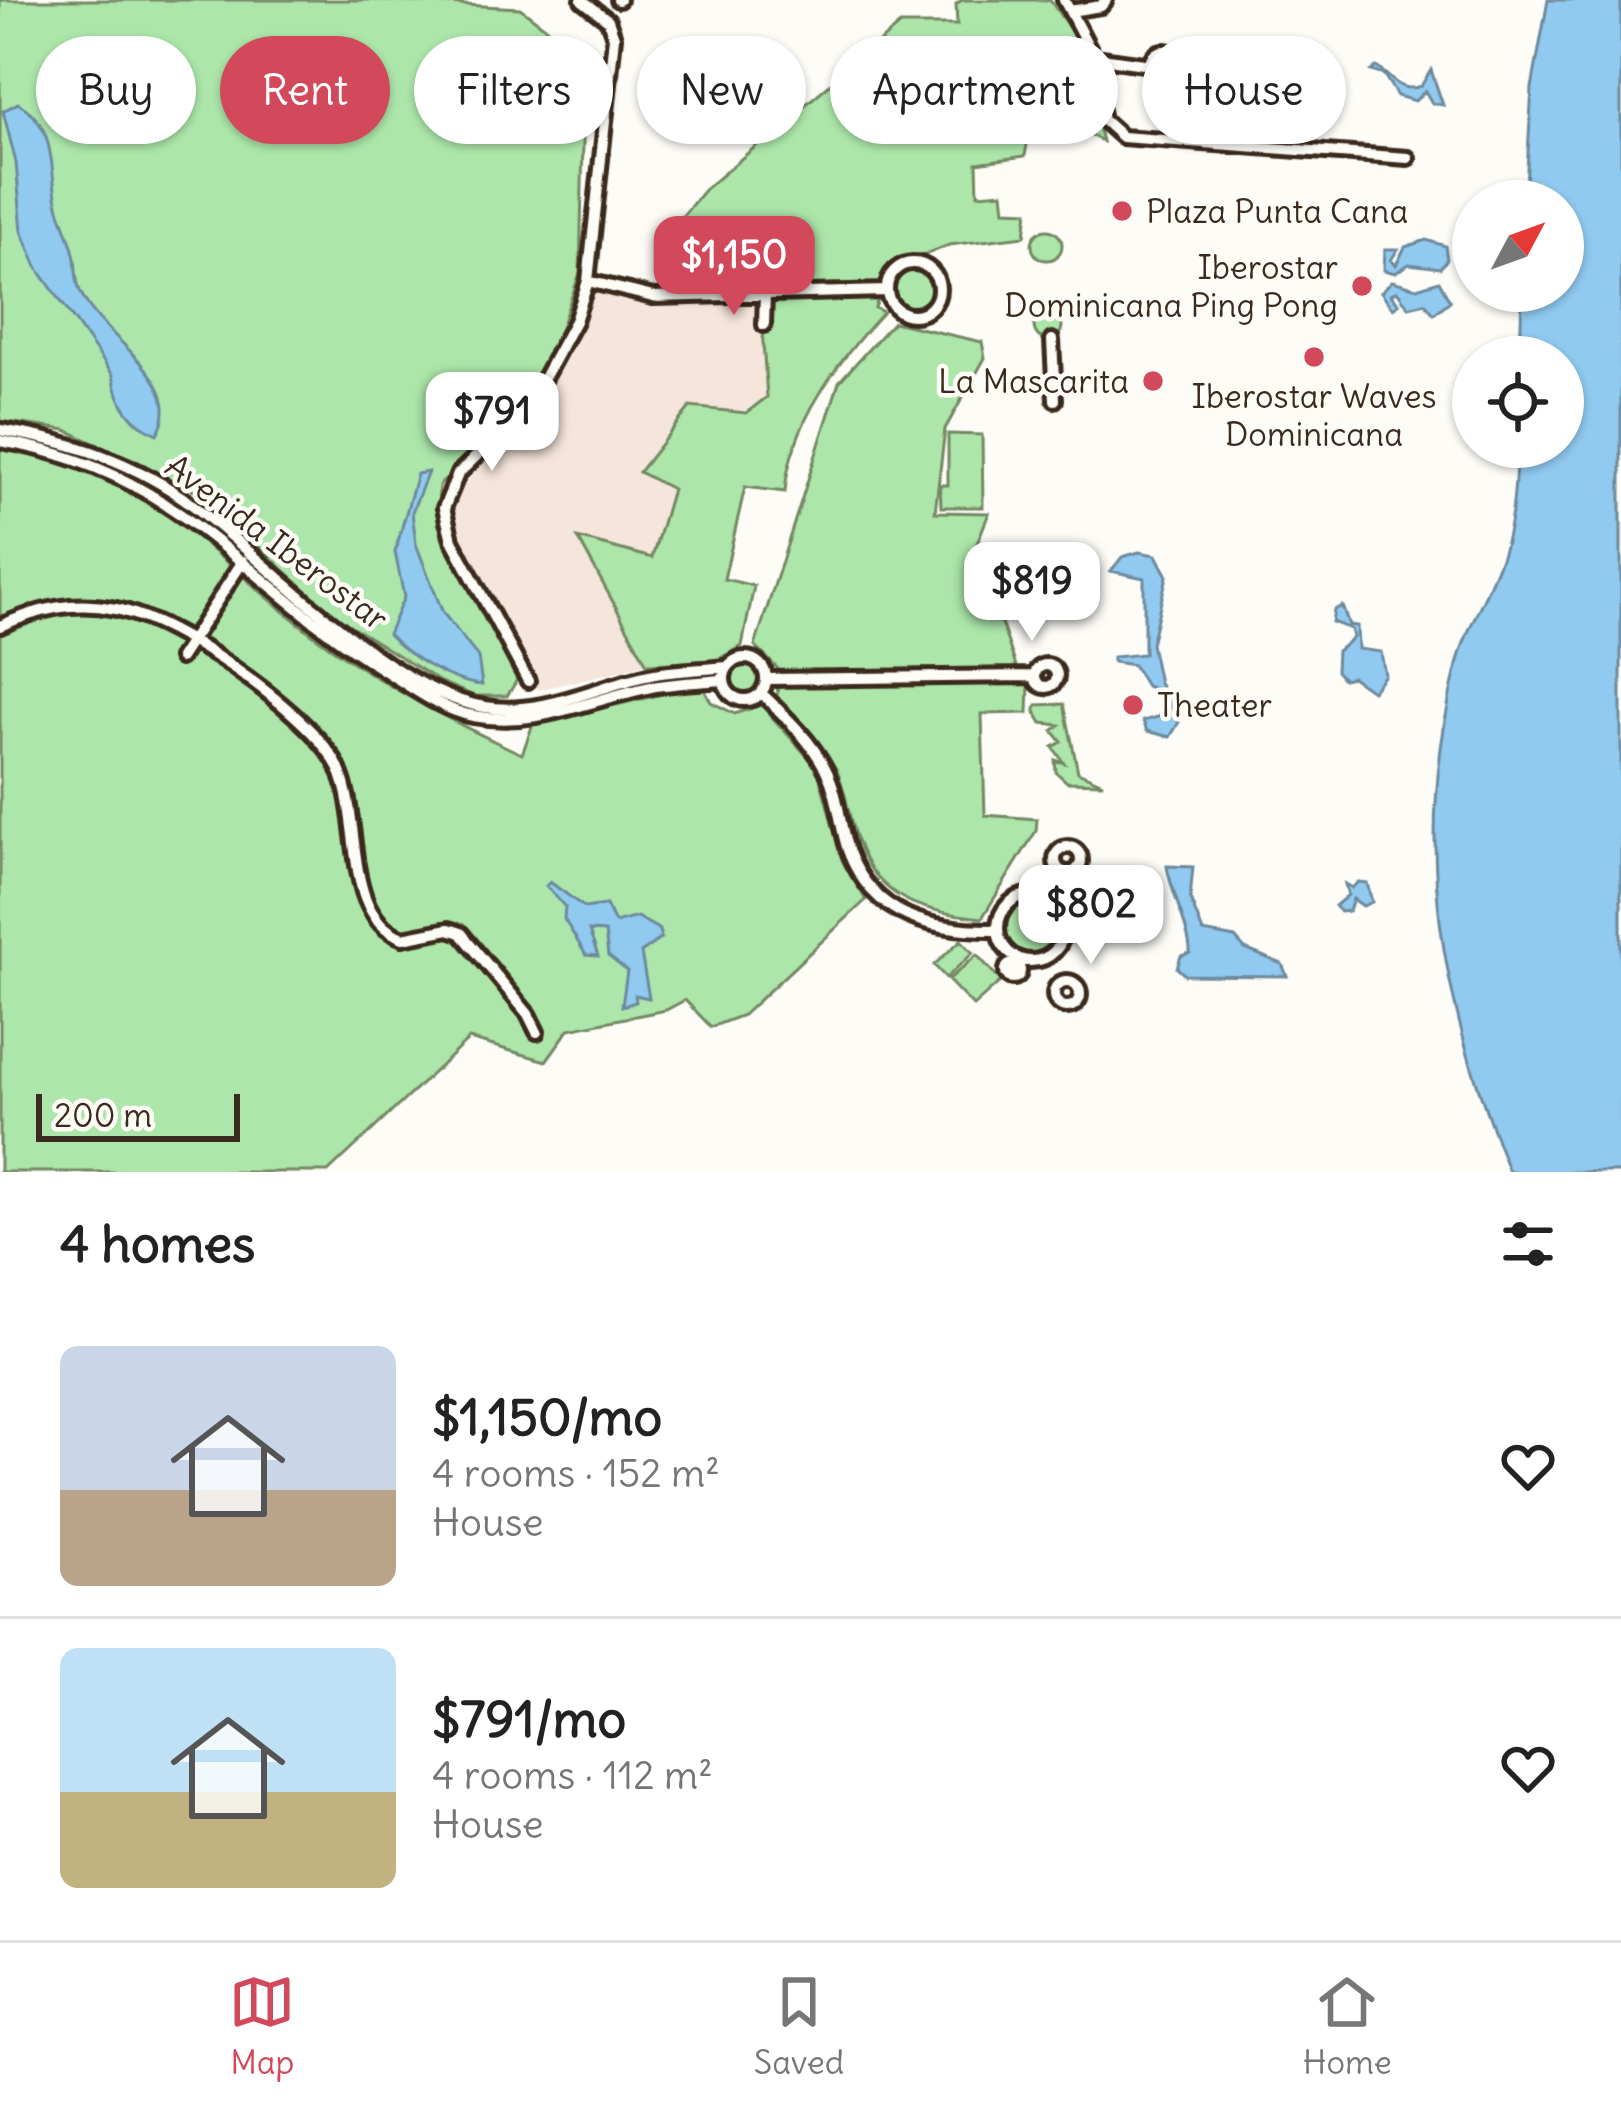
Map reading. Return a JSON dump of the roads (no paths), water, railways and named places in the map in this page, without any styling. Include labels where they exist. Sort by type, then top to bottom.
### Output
[{"type":"street","points":[[528,681],[452,540],[444,508],[458,473],[530,404],[575,321],[588,280],[614,38],[608,20],[582,0]]},
{"type":"street","points":[[1081,36],[1067,5],[1101,6],[1106,0]]},
{"type":"street","points":[[1118,133],[1408,158]]},
{"type":"street","points":[[908,263],[930,269],[939,284],[937,301],[917,315],[896,309],[887,291],[895,270],[908,263]]},
{"type":"street","points":[[588,280],[653,297],[887,291]]},
{"type":"street","points":[[764,294],[764,325]]},
{"type":"street","points":[[1052,340],[1055,400]]},
{"type":"street","name":"Avenida Iberostar","points":[[0,430],[58,440],[142,473],[191,504],[245,558]]},
{"type":"street","name":"Avenida Iberostar","points":[[0,441],[76,457],[121,475],[192,519],[343,631],[437,691],[471,704],[544,705],[646,676],[725,673]]},
{"type":"street","points":[[179,658],[245,558]]},
{"type":"street","points":[[0,626],[58,605],[118,609],[189,643],[265,692],[333,759],[347,793],[365,899],[377,921],[404,938],[449,929],[461,933],[528,1014],[537,1032]]},
{"type":"street","points":[[737,658],[751,658],[762,666],[766,680],[761,693],[741,700],[729,693],[725,673],[737,658]]},
{"type":"street","points":[[766,680],[1035,676]]},
{"type":"street","points":[[761,693],[809,743],[826,769],[847,846],[875,896],[928,927],[998,930]]},
{"type":"street","points":[[1048,900],[1062,871]]},
{"type":"street","points":[[1016,898],[1048,900],[1064,928],[1058,948],[1045,958],[1017,962],[1003,946],[1000,915],[1016,898]]},
{"type":"street","points":[[1045,958],[1059,983]]},
{"type":"water","points":[[1548,0],[1621,0],[1621,1172],[1509,1172],[1466,1047],[1440,923],[1436,797],[1443,732],[1461,650],[1505,546],[1515,468],[1584,468],[1584,336],[1521,336],[1521,312],[1584,312],[1584,180],[1526,180],[1532,88]]},
{"type":"water","points":[[1376,67],[1407,88],[1421,86],[1431,70],[1443,105],[1432,103],[1425,91],[1415,101],[1397,96],[1384,75],[1371,71]]},
{"type":"water","points":[[18,103],[36,119],[36,144],[47,144],[80,291],[162,395],[164,414],[157,434],[127,411],[113,375],[38,269],[22,231],[16,163],[3,111]]},
{"type":"water","points":[[1426,240],[1445,246],[1447,259],[1440,268],[1409,264],[1395,273],[1384,270],[1385,249],[1398,249],[1391,260],[1396,265],[1405,247]]},
{"type":"water","points":[[1392,281],[1417,288],[1439,281],[1450,301],[1434,314],[1425,303],[1409,307],[1397,291],[1391,294],[1399,304],[1393,308],[1381,292]]},
{"type":"water","points":[[428,472],[412,512],[416,544],[443,613],[478,657],[482,685],[431,667],[388,634],[404,597],[395,552],[417,474]]},
{"type":"water","points":[[1139,552],[1156,555],[1167,576],[1151,644],[1159,683],[1179,722],[1170,737],[1147,731],[1143,721],[1161,716],[1160,691],[1146,686],[1133,665],[1113,662],[1113,657],[1144,654],[1144,578],[1111,571],[1122,557]]},
{"type":"water","points":[[1342,606],[1349,625],[1357,626],[1358,649],[1381,652],[1385,675],[1372,691],[1336,671],[1337,651],[1353,638],[1351,629],[1332,622],[1334,610]]},
{"type":"water","points":[[1167,866],[1193,867],[1190,899],[1203,932],[1235,938],[1245,949],[1282,964],[1287,976],[1185,975],[1177,968],[1181,956],[1190,953]]},
{"type":"water","points":[[550,882],[585,908],[606,905],[615,923],[637,917],[660,930],[661,938],[641,953],[649,998],[635,995],[636,1002],[622,1006],[627,971],[608,956],[605,932],[589,931],[598,956],[586,955],[564,919],[565,907],[546,886]]},
{"type":"water","points":[[1358,882],[1367,883],[1372,902],[1363,906],[1353,899],[1349,911],[1340,912],[1335,906],[1348,895],[1345,884],[1352,888]]},
{"type":"place","name":"Plaza Punta Cana","points":[[1122,211]]},
{"type":"place","name":"Iberostar Dominicana Ping Pong","points":[[1362,286]]},
{"type":"place","name":"Iberostar Waves Dominicana","points":[[1314,357]]},
{"type":"place","name":"La Mascarita","points":[[1153,381]]},
{"type":"place","name":"Theater","points":[[1133,705]]}]
